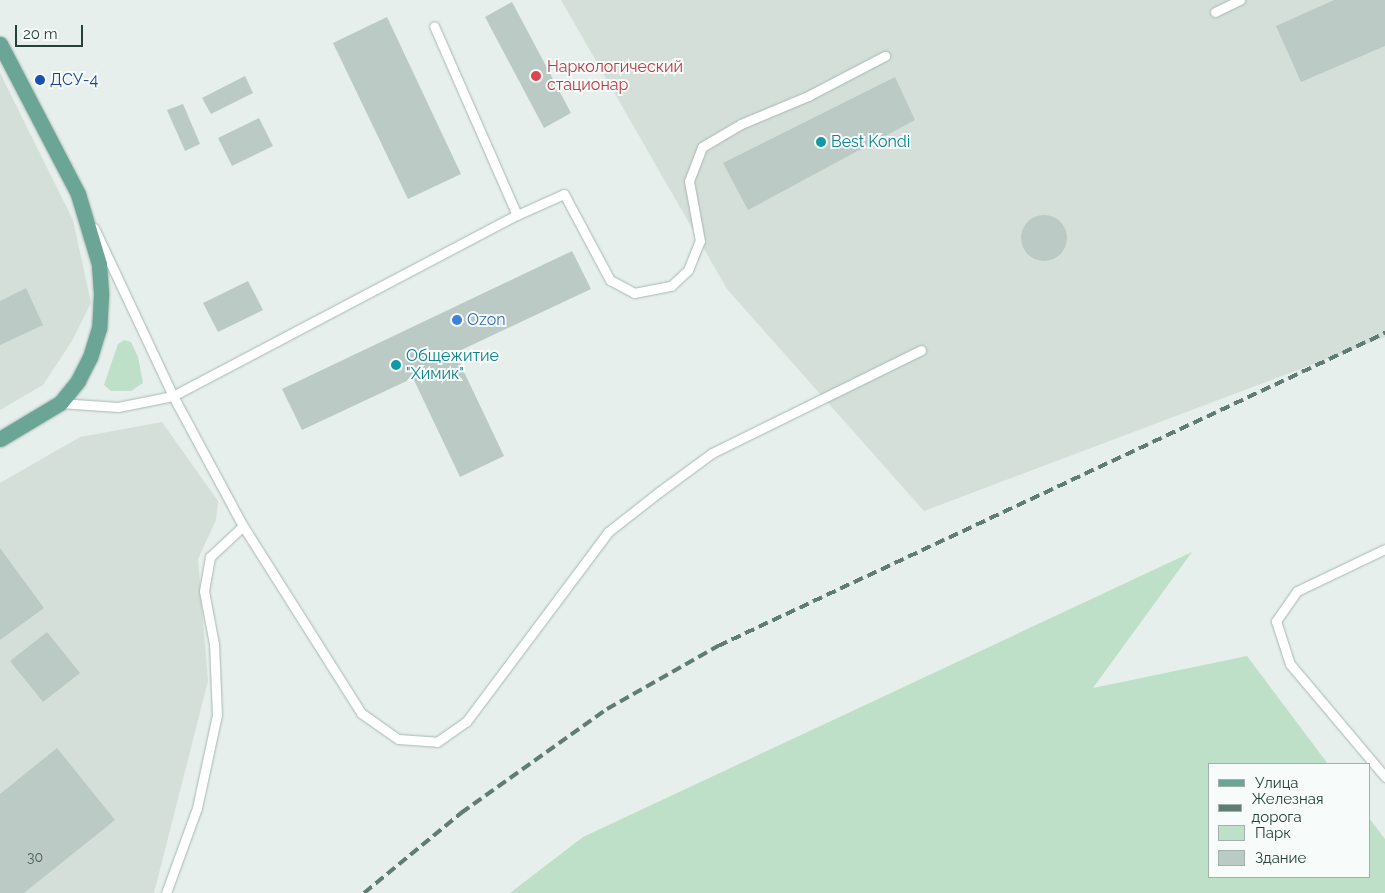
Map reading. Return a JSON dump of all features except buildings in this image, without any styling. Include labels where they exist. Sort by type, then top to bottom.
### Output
[{"type":"main road","points":[[0,44],[78,194],[99,264],[99,328],[90,357],[78,381],[60,403],[0,439]]},
{"type":"lane","points":[[1215,12],[1240,0]]},
{"type":"lane","points":[[434,26],[517,215]]},
{"type":"lane","points":[[60,403],[118,407],[173,396],[517,215],[564,194],[610,280],[634,293],[671,286],[688,270],[700,241],[689,181],[702,147],[741,124],[808,96],[885,56]]},
{"type":"lane","points":[[78,194],[173,396],[243,526],[361,713],[398,739],[436,742],[466,722],[608,532],[712,454],[921,350]]},
{"type":"lane","points":[[166,893],[197,808],[217,715],[214,644],[204,591],[210,557],[243,526]]},
{"type":"lane","points":[[1385,549],[1298,591],[1276,620],[1290,664],[1385,777]]},
{"type":"shaded area","points":[[561,0],[1385,0],[1385,337],[924,511],[727,289]]},
{"type":"shaded area","points":[[0,73],[73,220],[91,303],[72,341],[43,385],[0,410]]},
{"type":"shaded area","points":[[162,422],[218,501],[216,520],[198,559],[208,681],[154,893],[0,893],[0,483],[80,437]]},
{"type":"green space","points":[[124,340],[131,342],[138,357],[143,383],[131,391],[111,391],[104,385],[118,344]]},
{"type":"green space","points":[[1192,552],[1093,688],[1247,656],[1327,763],[1208,763],[1208,878],[1370,878],[1370,819],[1385,839],[1385,893],[510,893],[583,837]]},
{"type":"railway","points":[[364,893],[461,813],[607,709],[718,646],[1385,333]]},
{"type":"place","name":"Наркологический стационар","points":[[536,76]]},
{"type":"place","name":"ДСУ-4","points":[[40,80]]},
{"type":"place","name":"Best Kondi","points":[[821,142]]},
{"type":"place","name":"Ozon","points":[[457,320]]},
{"type":"place","name":"Общежитие \"Химик\"","points":[[396,365]]}]
